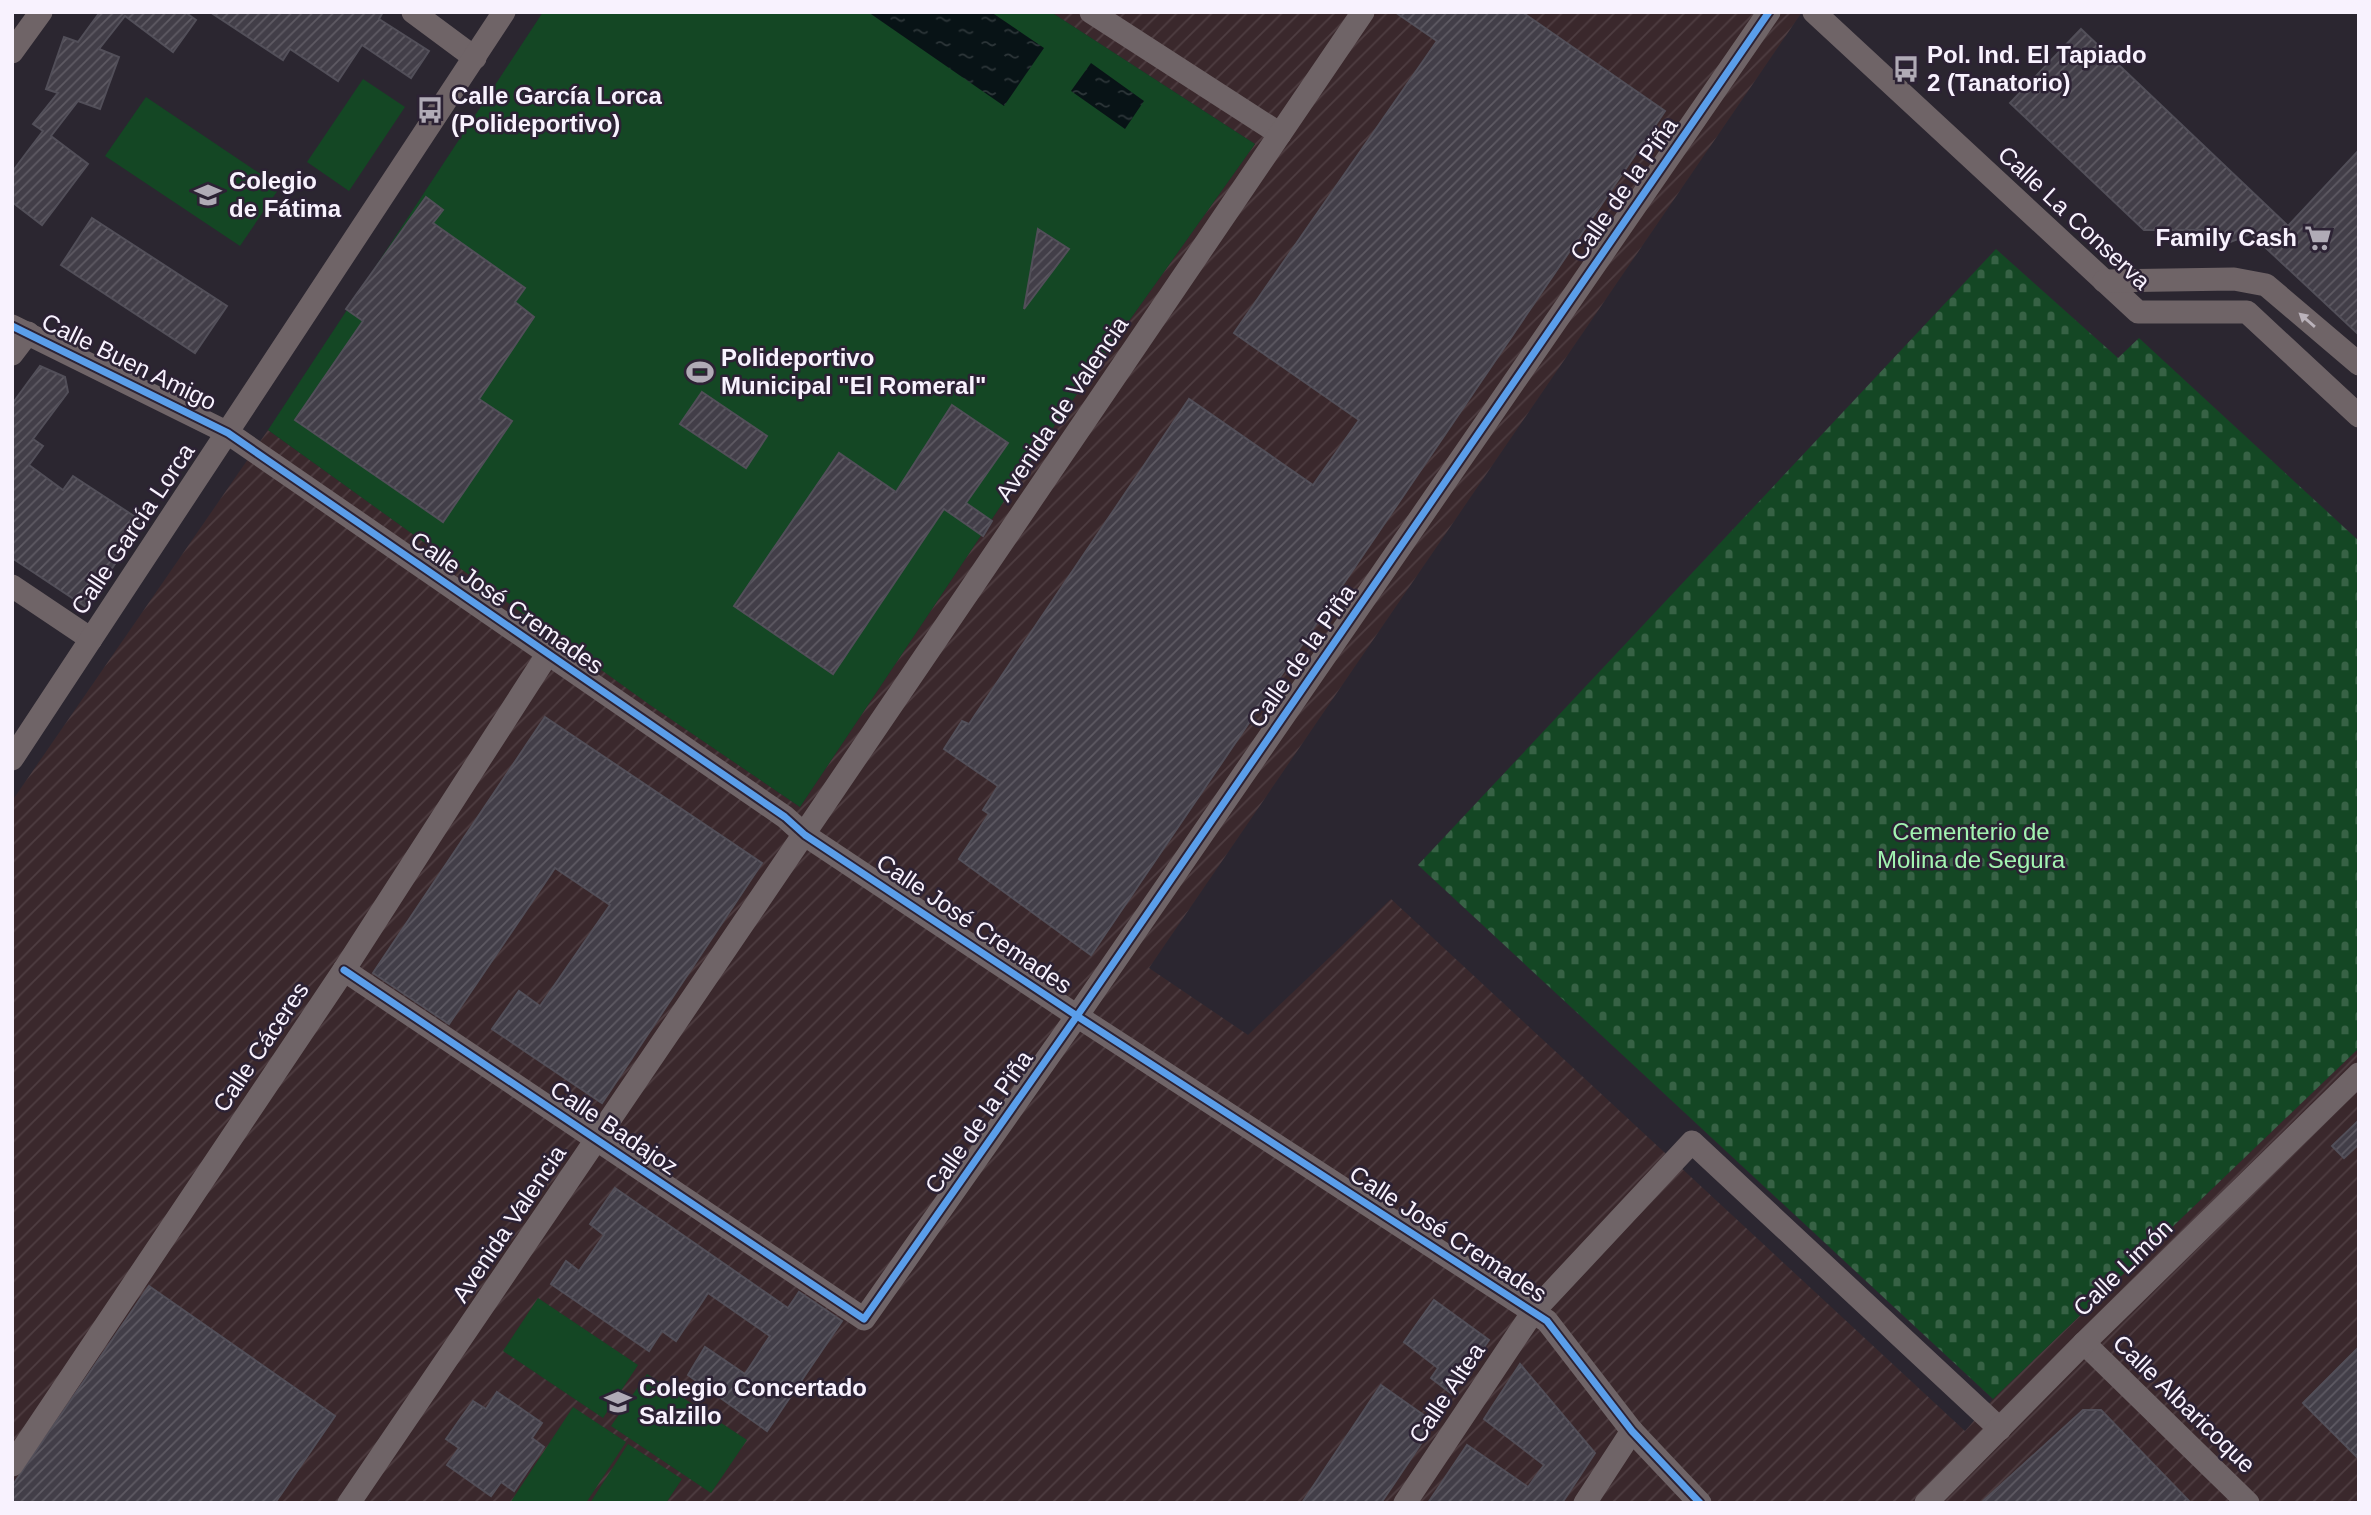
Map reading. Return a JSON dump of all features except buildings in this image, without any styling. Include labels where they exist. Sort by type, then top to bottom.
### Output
[{"type":"street","points":[[12,52],[41,12]]},
{"type":"street","points":[[413,12],[475,58]]},
{"type":"street","name":"Calle García Lorca","points":[[12,758],[504,12]]},
{"type":"street","points":[[1091,12],[1280,134]]},
{"type":"street","name":"Avenida de Valencia","points":[[805,835],[1363,12]]},
{"type":"street","name":"Calle de la Piña","points":[[863,1319],[1077,1016],[1769,12]]},
{"type":"street","name":"Calle La Conserva","points":[[1814,12],[2138,312],[2247,312],[2359,416]]},
{"type":"street","points":[[2104,281],[2234,279],[2266,285],[2359,364]]},
{"type":"street","points":[[12,354],[20,330]]},
{"type":"street","name":"Calle Buen Amigo","points":[[20,330],[228,433]]},
{"type":"street","name":"Calle José Cremades","points":[[228,433],[785,817],[805,835],[1077,1016],[1547,1321],[1633,1431],[1700,1503]]},
{"type":"street","points":[[12,586],[91,639]]},
{"type":"street","name":"Calle Cáceres","points":[[12,1465],[344,970],[547,655]]},
{"type":"street","name":"Avenida Valencia","points":[[349,1503],[805,835]]},
{"type":"street","name":"Calle Badajoz","points":[[344,970],[863,1319]]},
{"type":"street","name":"Calle Limón","points":[[1926,1503],[2084,1343],[2359,1074]]},
{"type":"street","name":"Calle Altea","points":[[1405,1503],[1533,1312],[1692,1142],[2000,1429]]},
{"type":"street","name":"Calle Albaricoque","points":[[2084,1343],[2248,1503]]},
{"type":"street","points":[[1585,1503],[1633,1431]]},
{"type":"shaded area","points":[[1051,12],[1802,12],[1149,968],[1248,1035],[1391,899],[1965,1431],[1993,1399],[2359,1048],[2359,1503],[396,1503],[390,1500],[387,1503],[12,1503],[12,801],[268,430],[650,704],[800,807],[1050,432],[1255,144]]},
{"type":"green space","name":"Polideportivo Municipal \"El Romeral\"","points":[[543,12],[1051,12],[1255,144],[1050,432],[800,807],[650,705],[268,430]]},
{"type":"green space","points":[[363,79],[405,107],[349,191],[307,162]]},
{"type":"green space","points":[[146,97],[280,187],[240,246],[105,156]]},
{"type":"green space","name":"Cementerio de Molina de Segura","points":[[1996,249],[2118,358],[2139,338],[2359,541],[2359,1048],[1993,1399],[1418,865]]},
{"type":"green space","points":[[538,1298],[638,1365],[603,1418],[503,1351]]},
{"type":"green space","points":[[647,1374],[747,1440],[711,1493],[611,1426]]},
{"type":"green space","points":[[573,1407],[626,1442],[586,1503],[510,1503]]},
{"type":"green space","points":[[628,1444],[682,1479],[666,1503],[590,1503]]},
{"type":"water","points":[[868,12],[991,12],[1044,48],[1004,106]]},
{"type":"water","points":[[1091,63],[1144,101],[1125,129],[1071,91]]},
{"type":"cycle path","points":[[344,970],[864,1319],[1077,1016],[1769,12]]},
{"type":"cycle path","points":[[12,326],[228,433],[785,817],[805,835],[1077,1016],[1547,1321],[1632,1431],[1700,1503]]},
{"type":"place","name":"Pol. Ind. El Tapiado 2 (Tanatorio)","points":[[1906,69]]},
{"type":"place","name":"Calle García Lorca (Polideportivo)","points":[[430,110]]},
{"type":"place","name":"Colegio de Fátima","points":[[208,195]]},
{"type":"place","name":"Family Cash","points":[[2318,238]]},
{"type":"place","name":"Polideportivo Municipal \"El Romeral\"","points":[[700,372]]},
{"type":"place","name":"Colegio Concertado Salzillo","points":[[618,1402]]}]
